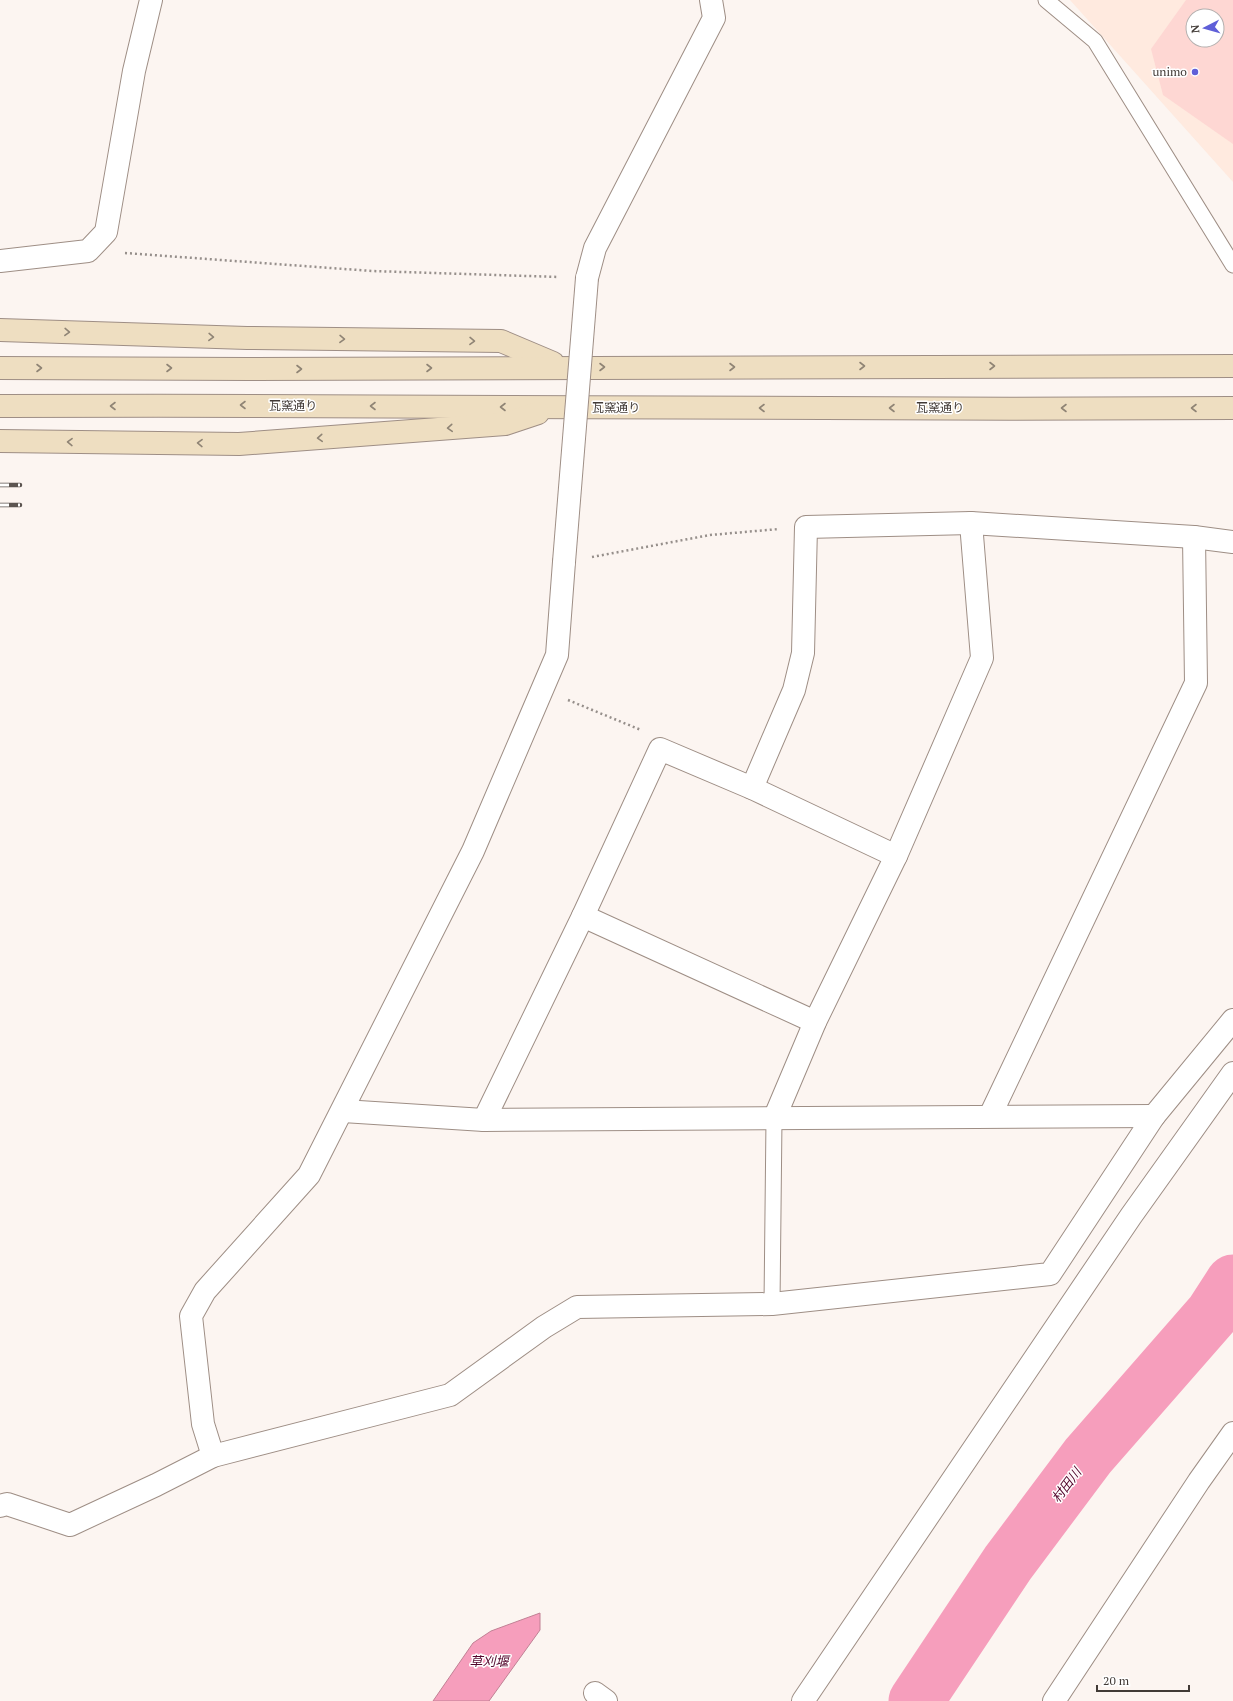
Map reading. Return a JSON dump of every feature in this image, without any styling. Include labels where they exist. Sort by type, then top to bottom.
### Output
[{"type":"street","points":[[0,261],[88,251],[106,232],[134,71],[152,0]]},
{"type":"street","points":[[213,1456],[202,1424],[191,1316],[205,1291],[309,1175],[343,1111],[473,851],[556,655],[587,278],[595,248],[714,18],[711,0]]},
{"type":"street","points":[[0,330],[247,338],[501,341],[563,367]]},
{"type":"street","points":[[0,368],[247,369],[1233,366]]},
{"type":"street","name":"瓦窯通り","points":[[0,406],[233,405],[556,408],[1233,408]]},
{"type":"street","points":[[0,441],[239,444],[505,424],[556,408]]},
{"type":"street","points":[[774,1119],[815,1022],[896,856],[982,658],[971,523]]},
{"type":"street","points":[[752,788],[794,690],[803,653],[806,527],[971,523],[1233,542]]},
{"type":"street","points":[[990,1116],[1196,683],[1194,538]]},
{"type":"street","points":[[484,1120],[583,916],[660,749],[752,788],[896,856]]},
{"type":"street","points":[[583,916],[815,1022]]},
{"type":"street","points":[[0,1506],[7,1504],[70,1525],[156,1485],[213,1456],[450,1395],[544,1327],[577,1307],[772,1304],[1050,1274],[1154,1116],[1233,1020]]},
{"type":"street","points":[[803,1701],[1131,1216],[1233,1073]]},
{"type":"street","points":[[343,1111],[484,1120],[1154,1116]]},
{"type":"street","points":[[1054,1701],[1233,1433]]},
{"type":"lane","points":[[1046,0],[1095,41],[1233,265]]},
{"type":"lane","points":[[772,1304],[774,1119]]},
{"type":"path","points":[[88,251],[372,271],[587,278]]},
{"type":"path","points":[[564,562],[710,535],[806,527]]},
{"type":"path","points":[[542,690],[651,734],[660,749]]},
{"type":"shaded area","points":[[1070,0],[1233,0],[1233,182]]},
{"type":"water","name":"草刈堰","points":[[540,1613],[540,1630],[489,1701],[433,1701],[473,1643],[491,1631]]},
{"type":"building","name":"unimo","points":[[1186,0],[1233,0],[1233,144],[1163,95],[1151,49]]},
{"type":"waterway","name":"村田川","points":[[916,1701],[1008,1563],[1088,1456],[1213,1313],[1233,1282]]},
{"type":"railway","points":[[0,485],[20,485]]},
{"type":"railway","points":[[0,505],[20,505]]},
{"type":"place","name":"unimo","points":[[1195,72]]}]
